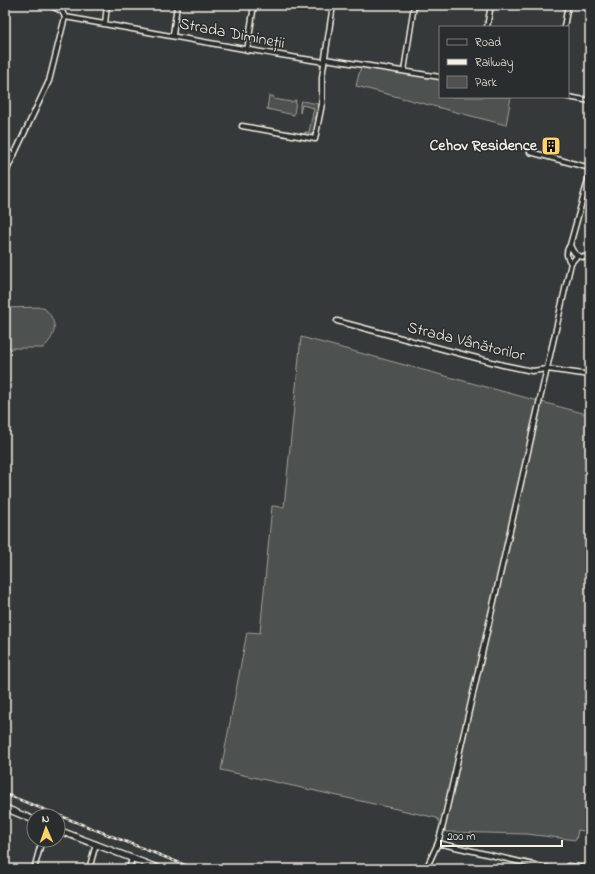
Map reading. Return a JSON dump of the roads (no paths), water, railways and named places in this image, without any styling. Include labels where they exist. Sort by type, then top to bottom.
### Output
[{"type":"main road","points":[[5,808],[26,817]]},
{"type":"main road","points":[[66,833],[160,869]]},
{"type":"street","points":[[49,5],[62,11]]},
{"type":"street","points":[[5,174],[49,81],[65,17],[62,11],[63,5]]},
{"type":"street","points":[[105,24],[107,5]]},
{"type":"street","points":[[172,35],[177,5]]},
{"type":"street","points":[[247,51],[254,5]]},
{"type":"street","points":[[242,126],[315,139],[322,104],[322,77],[333,5]]},
{"type":"street","points":[[404,71],[414,5]]},
{"type":"street","points":[[487,26],[491,5]]},
{"type":"street","points":[[564,26],[568,5]]},
{"type":"street","name":"Strada Dimineții","points":[[65,17],[172,35],[247,51],[439,77]]},
{"type":"street","points":[[569,97],[590,101]]},
{"type":"street","points":[[5,149],[14,156]]},
{"type":"street","points":[[530,152],[590,168]]},
{"type":"street","points":[[571,264],[566,253],[570,245],[590,173]]},
{"type":"street","points":[[570,245],[573,252],[577,256],[590,258]]},
{"type":"street","points":[[426,869],[438,843],[571,264],[577,256]]},
{"type":"street","name":"Strada Vânătorilor","points":[[337,321],[502,365],[532,371],[547,369],[590,375]]},
{"type":"street","points":[[438,843],[551,869]]},
{"type":"street","points":[[89,869],[96,844]]},
{"type":"street","points":[[34,869],[40,848]]},
{"type":"street","points":[[129,869],[132,858]]},
{"type":"street","points":[[568,869],[568,866],[590,869]]},
{"type":"railway","points":[[5,794],[195,869]]},
{"type":"place","name":"Cehov Residence","points":[[551,146]]}]
